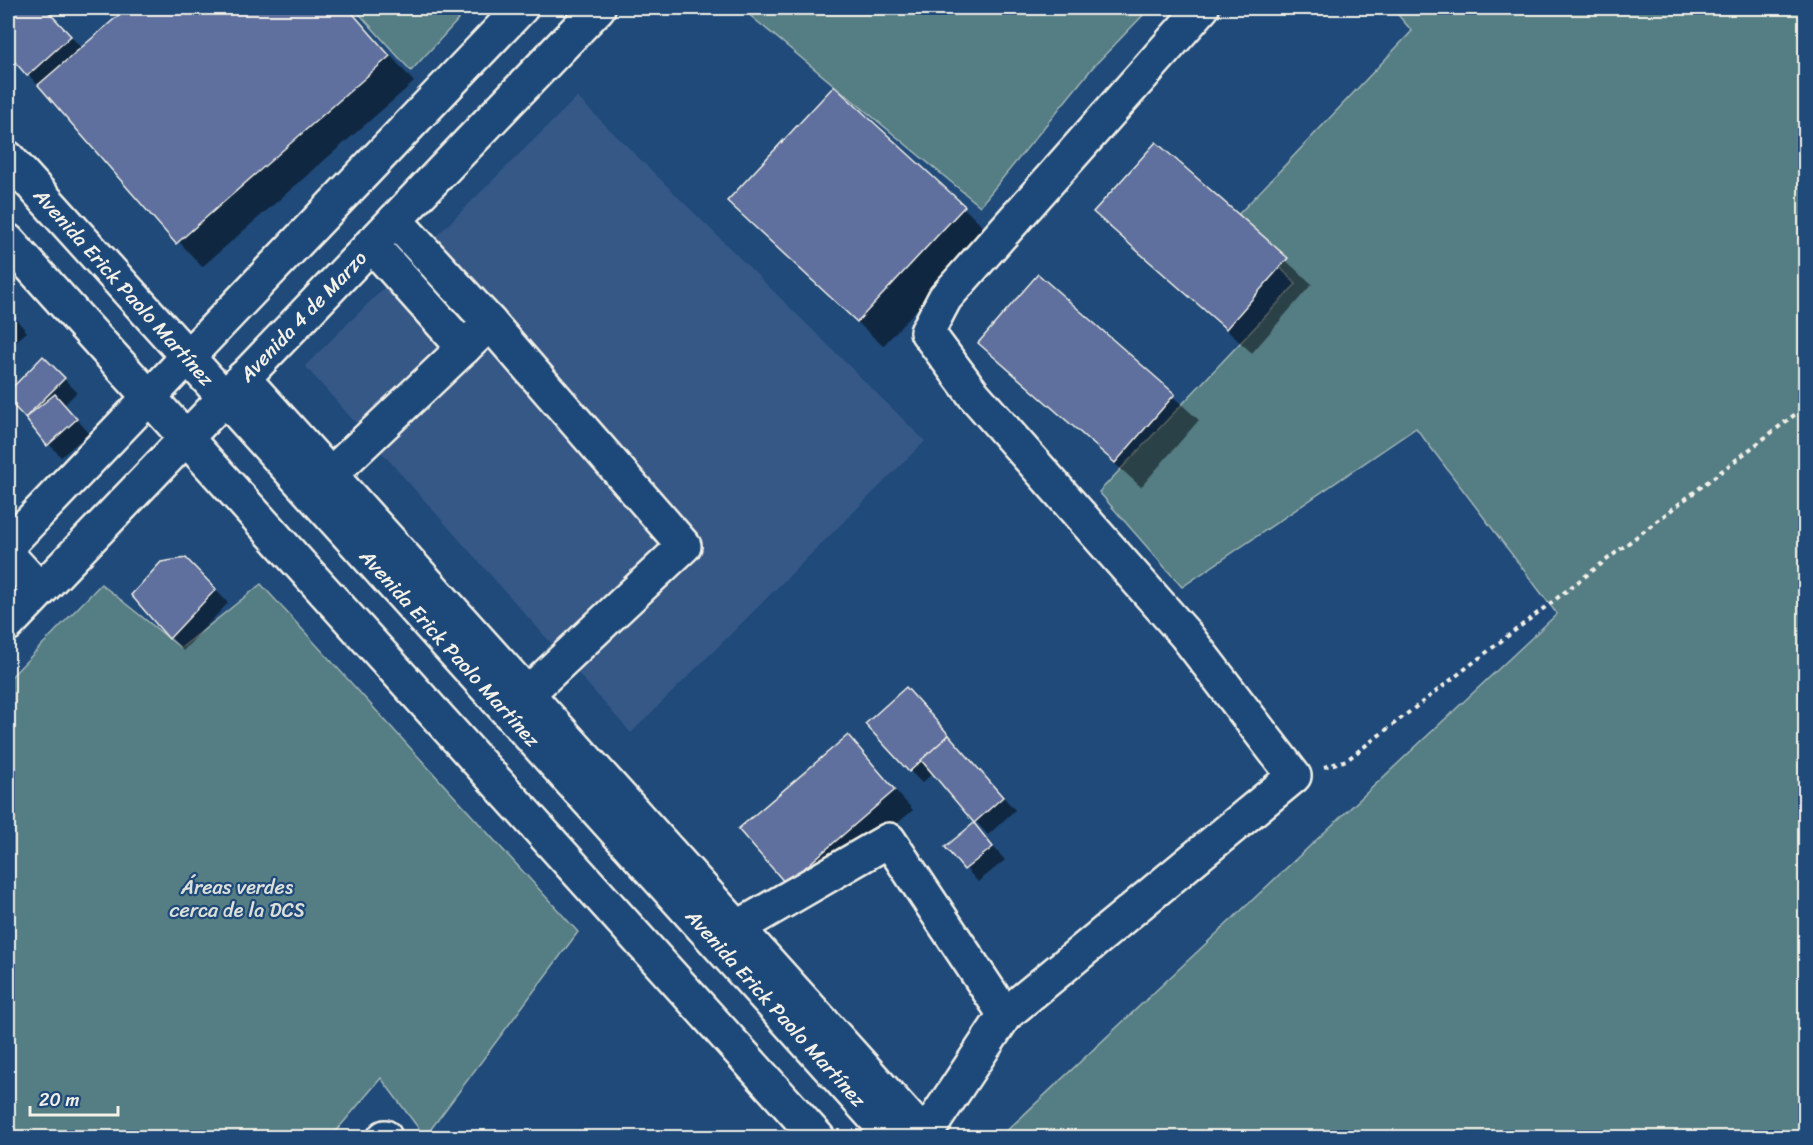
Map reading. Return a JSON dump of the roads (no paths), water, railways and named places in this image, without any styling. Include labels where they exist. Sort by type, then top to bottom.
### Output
[{"type":"street","points":[[8,545],[521,8]]},
{"type":"street","name":"Avenida 4 de Marzo","points":[[8,624],[598,8]]},
{"type":"street","points":[[913,1137],[1005,1015],[1294,776],[1185,634],[974,395],[927,332],[945,298],[1202,8]]},
{"type":"street","name":"Avenida Erick Paolo Martínez","points":[[8,158],[187,357],[234,388],[372,541],[639,857],[727,936],[913,1137]]},
{"type":"street","points":[[395,220],[490,323],[684,546],[527,694]]},
{"type":"street","points":[[8,241],[818,1137]]},
{"type":"street","points":[[371,244],[464,348]]},
{"type":"street","points":[[330,475],[490,323]]},
{"type":"street","points":[[234,388],[330,475],[372,541],[527,694],[672,855],[727,936],[889,840],[1005,1015]]},
{"type":"street","points":[[8,555],[40,590]]},
{"type":"street","points":[[639,857],[672,855]]},
{"type":"park label","name":"Áreas verdes cerca de la DCS","points":[[237,898]]}]
